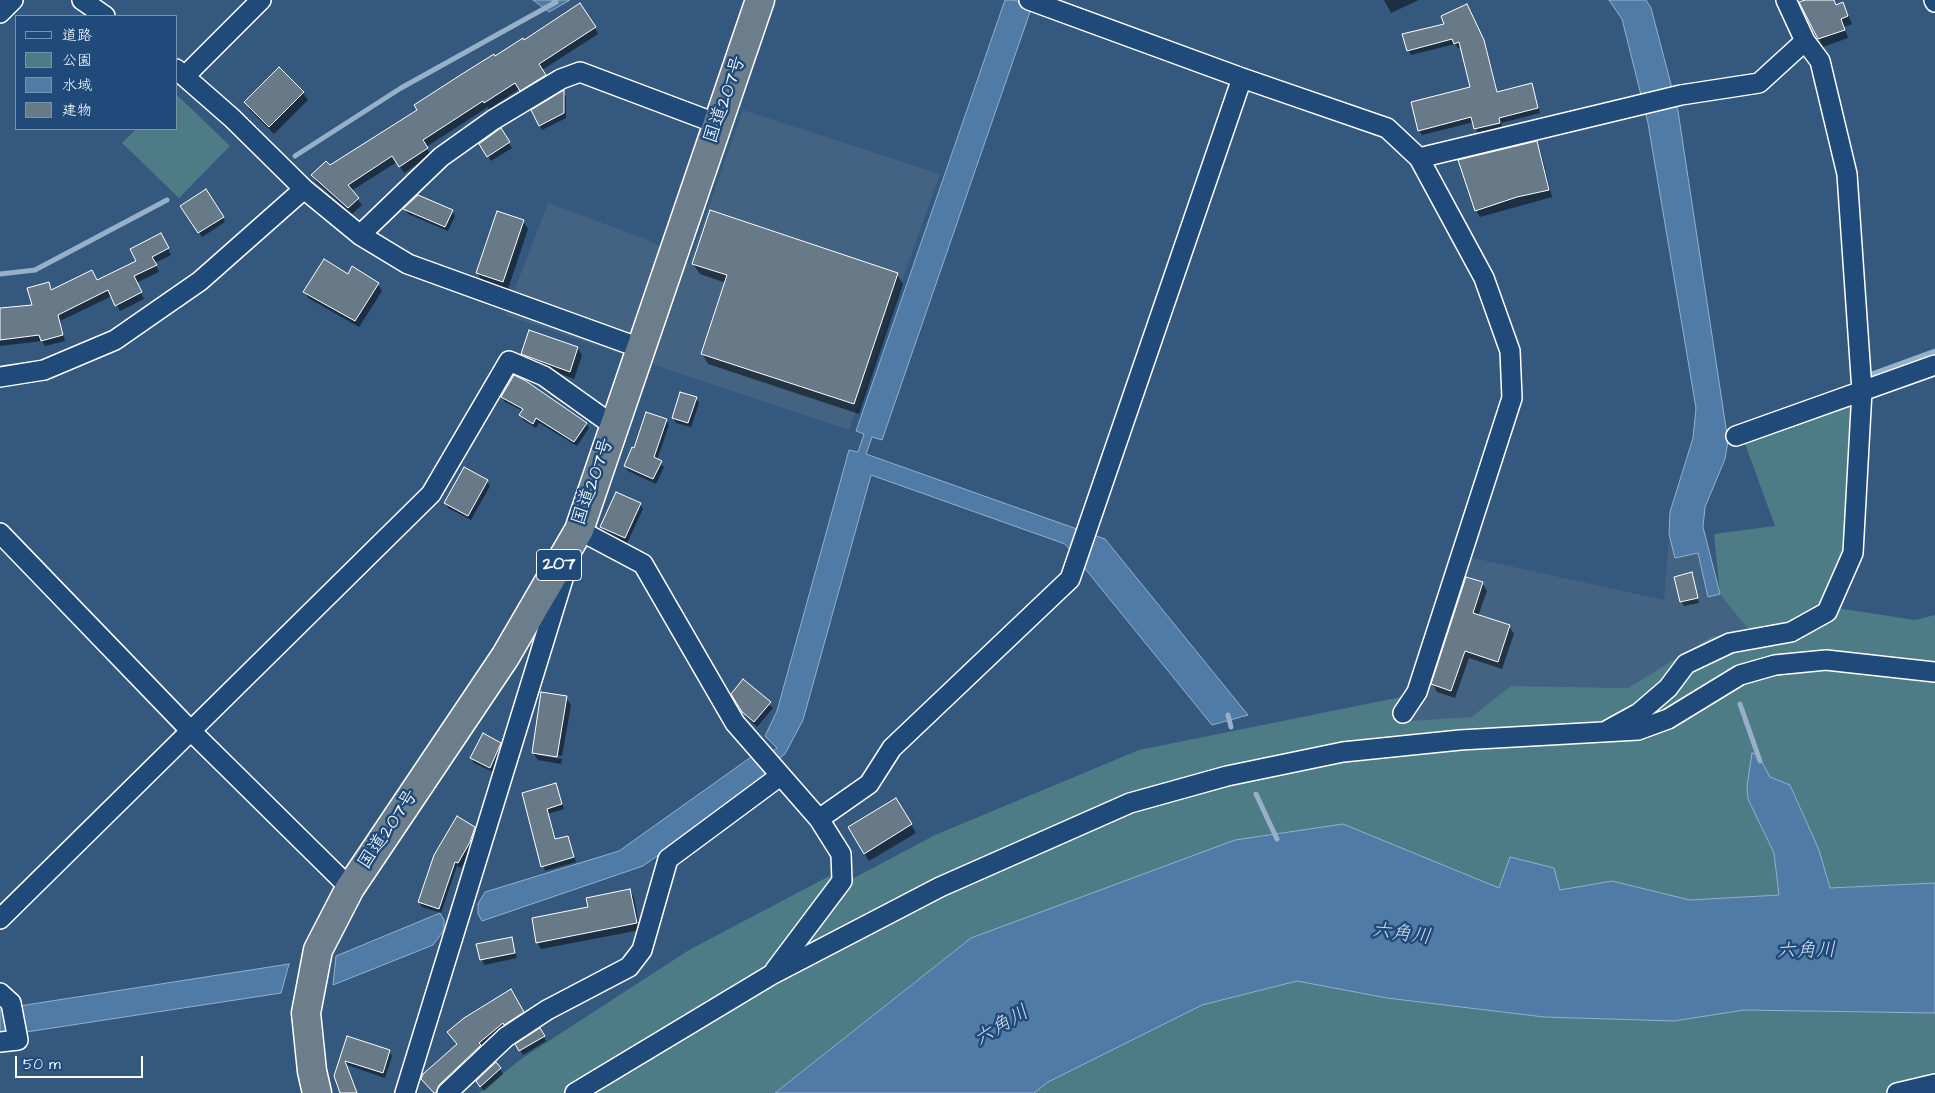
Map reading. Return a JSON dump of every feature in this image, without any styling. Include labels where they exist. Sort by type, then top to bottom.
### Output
[{"type":"highway","name":"国道207号","points":[[317,1093],[312,1071],[306,1013],[318,950],[350,888],[505,657],[579,530],[760,0]]},
{"type":"street","points":[[0,13],[13,0]]},
{"type":"street","points":[[82,0],[104,15]]},
{"type":"street","points":[[261,0],[181,72],[304,189],[360,235],[408,264],[640,348]]},
{"type":"street","points":[[1029,0],[1242,78],[1387,128],[1419,158],[1484,278],[1510,351],[1512,398],[1417,692],[1403,712]]},
{"type":"street","points":[[1602,733],[1639,713],[1668,688],[1686,664],[1730,643],[1791,632],[1827,612],[1853,553],[1861,385],[1847,174],[1820,61],[1805,41],[1786,0]]},
{"type":"street","points":[[1419,158],[1681,96],[1759,83],[1805,41]]},
{"type":"street","points":[[360,235],[441,157],[494,120],[552,84],[580,72],[718,124]]},
{"type":"street","points":[[819,819],[869,784],[892,748],[1070,579],[1242,78]]},
{"type":"street","points":[[0,377],[44,370],[115,340],[200,281],[304,189]]},
{"type":"street","points":[[0,919],[431,494],[509,361],[544,376],[614,426]]},
{"type":"street","points":[[1736,436],[1861,385],[1935,365]]},
{"type":"street","points":[[405,1093],[579,530],[643,564],[735,723],[819,819],[841,854],[842,881],[771,975]]},
{"type":"street","points":[[0,534],[191,731],[350,888]]},
{"type":"street","points":[[1908,670],[1935,659]]},
{"type":"street","points":[[575,1093],[771,975],[940,887],[1130,803],[1227,776],[1343,752],[1460,740],[1638,730],[1668,719],[1740,675],[1775,665],[1826,660],[1935,672]]},
{"type":"street","points":[[447,1093],[506,1037],[547,1010],[629,967],[642,950],[668,859],[771,766]]},
{"type":"street","points":[[5,998],[9,1041]]},
{"type":"street","points":[[1897,1093],[1935,1084]]},
{"type":"shaded area","points":[[743,110],[940,174],[849,430],[505,315],[548,203],[648,240],[689,263]]},
{"type":"shaded area","points":[[1669,534],[1675,558],[1698,552],[1708,596],[1720,594],[1748,629],[1711,637],[1628,688],[1511,686],[1471,717],[1410,722],[1406,696],[1455,554],[1664,600]]},
{"type":"green space","points":[[178,96],[230,146],[179,198],[122,143],[135,130],[178,130]]},
{"type":"green space","points":[[1854,400],[1845,543],[1837,608],[1915,620],[1935,615],[1935,883],[1830,888],[1819,850],[1791,786],[1769,777],[1758,755],[1753,753],[1747,786],[1748,799],[1774,853],[1779,895],[1690,900],[1612,881],[1560,890],[1510,857],[1500,889],[1343,824],[971,938],[775,1093],[479,1093],[521,1059],[689,950],[835,873],[854,878],[935,835],[1139,750],[1406,696],[1411,721],[1471,717],[1511,686],[1628,688],[1711,637],[1748,629],[1720,594],[1714,534],[1775,526],[1744,441]]},
{"type":"green space","points":[[1297,981],[1387,998],[1544,1017],[1674,1021],[1744,1010],[1935,1013],[1935,1093],[1034,1093],[1048,1082],[1202,1005]]},
{"type":"water","points":[[533,0],[570,0],[549,12]]},
{"type":"water","points":[[1005,0],[1014,0],[1032,6],[882,440],[872,437],[866,454],[1105,539],[1248,715],[1212,725],[1065,544],[871,475],[803,720],[785,754],[763,770],[769,777],[643,866],[482,921],[478,914],[478,904],[485,892],[619,851],[751,757],[757,763],[777,748],[765,736],[777,711],[849,450],[858,452],[864,434],[856,431]]},
{"type":"water","points":[[1609,0],[1646,0],[1651,8],[1678,111],[1728,441],[1725,459],[1705,507],[1703,527],[1720,594],[1708,597],[1698,553],[1675,558],[1669,534],[1670,512],[1693,438],[1696,408],[1648,123],[1622,19]]},
{"type":"water","name":"六角川","points":[[1752,753],[1758,755],[1770,777],[1790,785],[1819,850],[1830,888],[1935,883],[1935,1013],[1744,1010],[1674,1021],[1544,1017],[1387,998],[1297,981],[1202,1005],[1048,1082],[1034,1093],[775,1093],[971,938],[1235,840],[1343,824],[1499,888],[1510,857],[1554,868],[1560,890],[1612,881],[1690,900],[1779,895],[1774,853],[1748,799],[1747,786]]},
{"type":"water","points":[[440,913],[444,920],[444,930],[433,945],[333,985],[336,956]]},
{"type":"water","points":[[289,964],[281,993],[0,1036],[0,1009]]},
{"type":"building","points":[[1805,0],[1834,0],[1836,5],[1843,2],[1848,16],[1841,19],[1845,30],[1818,39],[1799,2]]},
{"type":"building","points":[[580,3],[596,27],[539,64],[546,75],[520,91],[515,83],[484,103],[483,101],[423,140],[428,148],[399,167],[392,156],[348,185],[359,198],[348,208],[311,175],[326,161],[330,165],[417,110],[414,105],[462,74],[523,38],[524,40]]},
{"type":"building","points":[[1467,4],[1484,40],[1497,92],[1532,83],[1538,108],[1499,118],[1500,123],[1474,129],[1471,117],[1418,131],[1411,102],[1470,87],[1459,42],[1454,44],[1452,39],[1407,51],[1402,34],[1444,24],[1441,16]]},
{"type":"building","points":[[279,67],[304,92],[269,127],[244,102]]},
{"type":"building","points":[[564,90],[564,113],[539,126],[531,110]]},
{"type":"building","points":[[501,128],[510,142],[487,157],[479,144]]},
{"type":"building","points":[[1537,141],[1549,190],[1517,197],[1475,211],[1458,160]]},
{"type":"building","points":[[206,189],[224,217],[198,233],[180,206]]},
{"type":"building","points":[[418,195],[453,210],[445,227],[403,209]]},
{"type":"building","points":[[710,210],[898,273],[854,404],[701,354],[727,275],[692,264]]},
{"type":"building","points":[[497,211],[524,220],[503,282],[476,273]]},
{"type":"building","points":[[161,233],[169,248],[152,257],[157,265],[134,276],[142,292],[115,306],[108,290],[58,315],[63,335],[41,341],[39,335],[0,340],[0,308],[32,305],[27,288],[49,282],[51,290],[92,270],[97,280],[136,261],[130,249]]},
{"type":"building","points":[[324,259],[348,274],[352,266],[379,283],[355,321],[303,292]]},
{"type":"building","points":[[529,330],[578,347],[570,372],[521,354]]},
{"type":"building","points":[[514,375],[526,381],[587,423],[574,442],[536,418],[533,424],[519,415],[523,409],[501,397]]},
{"type":"building","points":[[680,392],[697,397],[688,423],[672,418]]},
{"type":"building","points":[[646,412],[667,419],[654,457],[662,461],[653,479],[624,466],[632,447],[634,448]]},
{"type":"building","points":[[464,467],[488,480],[468,516],[444,503]]},
{"type":"building","points":[[616,492],[641,503],[625,538],[600,527]]},
{"type":"building","points":[[1692,572],[1698,598],[1680,602],[1674,577]]},
{"type":"building","points":[[1466,577],[1483,582],[1473,613],[1510,625],[1498,662],[1465,651],[1451,691],[1431,684]]},
{"type":"building","points":[[743,679],[771,702],[754,722],[742,712],[731,694]]},
{"type":"building","points":[[541,692],[567,696],[557,757],[532,753]]},
{"type":"building","points":[[483,733],[501,743],[490,768],[470,758]]},
{"type":"building","points":[[556,783],[562,804],[547,809],[555,839],[568,836],[574,857],[541,867],[522,793]]},
{"type":"building","points":[[896,798],[912,824],[864,854],[848,827]]},
{"type":"building","points":[[457,816],[475,827],[470,842],[458,863],[455,862],[439,909],[418,902],[434,855]]},
{"type":"building","points":[[630,889],[637,923],[536,943],[532,918],[588,907],[586,898]]},
{"type":"building","points":[[512,937],[515,953],[480,960],[476,944]]},
{"type":"building","points":[[511,989],[524,1012],[504,1025],[503,1023],[479,1043],[481,1045],[439,1085],[436,1093],[434,1093],[421,1079],[423,1074],[457,1044],[447,1032],[464,1018]]},
{"type":"building","points":[[540,1028],[545,1036],[519,1051],[515,1044]]},
{"type":"building","points":[[347,1036],[390,1050],[383,1073],[345,1061],[357,1093],[340,1093],[334,1076]]},
{"type":"building","points":[[496,1062],[501,1068],[480,1087],[476,1081]]},
{"type":"waterway","points":[[295,156],[401,88],[556,2],[554,0]]},
{"type":"waterway","points":[[0,274],[35,270],[167,200]]},
{"type":"waterway","points":[[1867,379],[1869,375],[1935,351]]},
{"type":"waterway","points":[[1740,704],[1760,761]]},
{"type":"waterway","points":[[1228,715],[1231,727]]},
{"type":"waterway","points":[[1256,794],[1277,839]]}]
